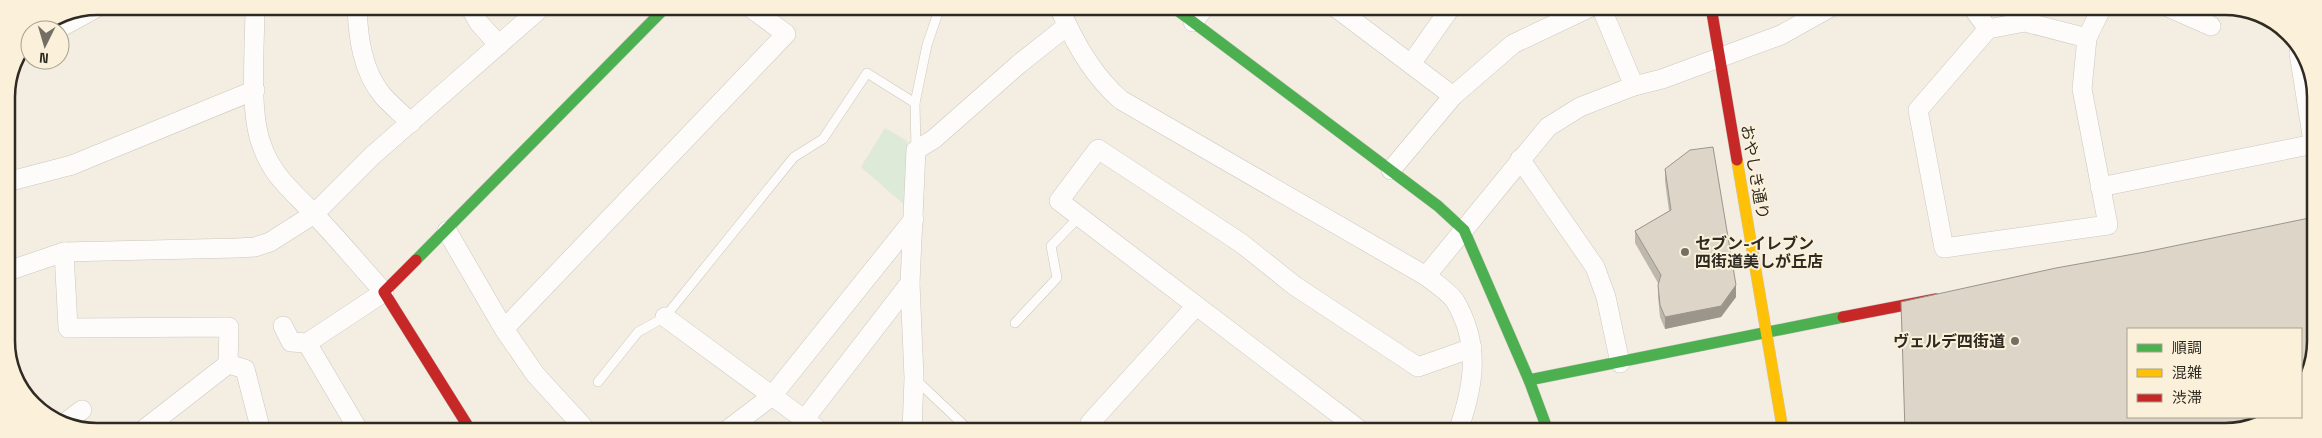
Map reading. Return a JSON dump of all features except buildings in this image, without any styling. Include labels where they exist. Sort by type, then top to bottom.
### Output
[{"type":"street","points":[[255,15],[254,90],[260,142],[268,162],[280,180],[314,214],[384,292],[466,423]]},
{"type":"street","points":[[358,15],[362,50],[371,76],[382,95],[411,123]]},
{"type":"street","points":[[474,15],[499,45]]},
{"type":"street","points":[[15,269],[64,252],[255,247],[270,242],[314,214],[372,156],[533,15]]},
{"type":"street","points":[[282,326],[291,342],[307,343],[384,292],[447,231],[659,15]]},
{"type":"street","points":[[504,329],[786,34],[760,15]]},
{"type":"street","points":[[1062,15],[1067,26],[1104,86],[1121,100],[1426,276],[1454,300],[1467,329],[1474,361],[1469,400],[1461,423]]},
{"type":"street","points":[[1184,15],[1438,206],[1464,230],[1467,241],[1529,380],[1545,423]]},
{"type":"street","points":[[1193,22],[1199,15]]},
{"type":"street","points":[[1346,15],[1453,96]]},
{"type":"street","points":[[1411,64],[1445,15]]},
{"type":"street","points":[[1391,170],[1453,96],[1513,44],[1574,15]]},
{"type":"street","points":[[1604,15],[1634,86]]},
{"type":"street","name":"おやしき通り","points":[[1712,15],[1781,423]]},
{"type":"street","points":[[1426,276],[1548,127],[1580,107],[1634,86],[1662,79],[1719,56],[1781,35],[1816,15]]},
{"type":"street","points":[[1978,15],[1988,29]]},
{"type":"street","points":[[2087,38],[2025,22],[1988,29],[1918,110],[1944,248],[2108,225],[2082,89],[2087,38],[2098,15]]},
{"type":"street","points":[[2186,15],[2211,26]]},
{"type":"street","points":[[912,423],[914,378],[910,283],[916,150],[934,139],[1019,64],[1067,26]]},
{"type":"street","points":[[2301,66],[2307,102]]},
{"type":"street","points":[[15,180],[72,164],[254,90]]},
{"type":"street","points":[[2100,187],[2307,147]]},
{"type":"street","points":[[1350,423],[1058,201],[1098,149],[1241,243],[1295,286],[1418,367],[1472,348]]},
{"type":"street","points":[[1520,159],[1595,267],[1606,297],[1620,362]]},
{"type":"street","points":[[737,423],[772,396],[914,219]]},
{"type":"street","points":[[447,231],[504,329],[535,374],[580,423]]},
{"type":"street","points":[[64,252],[68,328],[229,327],[228,364]]},
{"type":"street","points":[[804,420],[910,283]]},
{"type":"street","points":[[1529,380],[1952,296]]},
{"type":"street","points":[[1090,423],[1196,306]]},
{"type":"street","points":[[665,317],[808,423]]},
{"type":"street","points":[[307,343],[354,423]]},
{"type":"street","points":[[152,423],[228,364]]},
{"type":"street","points":[[228,364],[246,369],[259,423]]},
{"type":"street","points":[[71,418],[82,410]]},
{"type":"lane","points":[[916,150],[915,103],[927,45],[937,15]]},
{"type":"lane","points":[[598,382],[638,332],[665,317],[794,157],[823,139],[866,73],[915,103]]},
{"type":"lane","points":[[1015,323],[1057,278],[1051,246],[1079,217]]},
{"type":"lane","points":[[914,378],[962,423]]},
{"type":"green space","points":[[885,128],[907,141],[907,207],[861,167]]},
{"type":"traffic: fast","points":[[416,260],[658,15]]},
{"type":"traffic: fast","points":[[1184,15],[1438,206],[1464,230],[1529,380],[1545,423]]},
{"type":"traffic: fast","points":[[1529,380],[1843,317]]},
{"type":"traffic: slow","points":[[1737,160],[1782,423]]},
{"type":"traffic: jam","points":[[1712,15],[1737,160]]},
{"type":"traffic: jam","points":[[416,260],[384,292],[466,423]]},
{"type":"traffic: jam","points":[[1843,317],[1936,299]]},
{"type":"place","name":"セブン-イレブン 四街道美しが丘店","points":[[1685,252]]},
{"type":"place","name":"ヴェルデ四街道","points":[[2015,341]]}]
